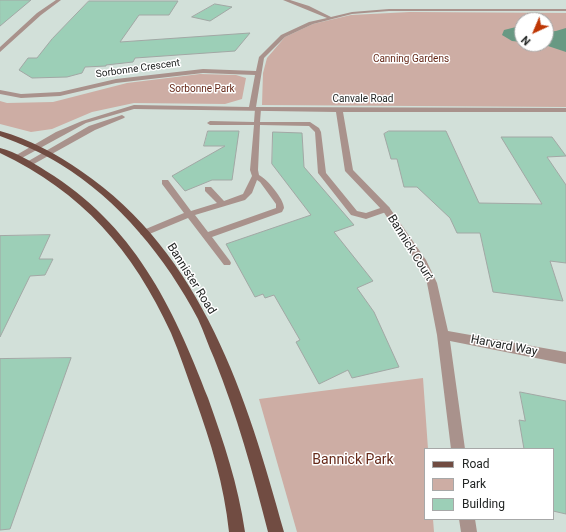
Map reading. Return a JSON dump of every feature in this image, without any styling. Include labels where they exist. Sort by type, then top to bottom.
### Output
[{"type":"main road","name":"Bannister Road","points":[[0,134],[47,153],[94,184],[112,198],[144,233],[181,282],[202,316],[237,399],[262,478],[276,532]]},
{"type":"main road","points":[[0,150],[29,163],[61,184],[91,208],[110,228],[128,251],[152,287],[175,329],[206,412],[230,488],[237,532]]},
{"type":"street","points":[[0,50],[39,14],[59,0]]},
{"type":"street","points":[[285,0],[306,7],[329,18]]},
{"type":"street","points":[[255,109],[257,73],[261,58],[283,36],[296,29],[329,18],[352,13],[389,10],[566,10]]},
{"type":"street","name":"Sorbonne Crescent","points":[[0,92],[21,96],[60,94],[116,81],[203,70],[257,73]]},
{"type":"street","name":"Canvale Road","points":[[17,157],[84,122],[110,113],[134,108],[566,110]]},
{"type":"street","name":"Canvale Road","points":[[29,163],[92,128],[114,119],[159,108]]},
{"type":"street","name":"Bannick Court","points":[[339,109],[349,171],[386,209],[422,263],[432,282],[443,335],[458,448]]},
{"type":"street","name":"Harvard Way","points":[[443,335],[566,358]]},
{"type":"street","points":[[467,520],[469,532]]},
{"type":"lane","points":[[207,236],[279,210],[280,204],[262,180],[256,176],[254,170],[257,123],[255,109]]},
{"type":"lane","points":[[210,123],[305,123],[314,126],[318,132],[322,174],[326,181],[354,213],[366,216],[386,209]]},
{"type":"lane","points":[[144,233],[191,214],[248,195],[251,189],[252,180],[256,176]]},
{"type":"lane","points":[[165,182],[227,263]]},
{"type":"lane","points":[[208,189],[222,204]]},
{"type":"shaded area","points":[[0,0],[566,0],[566,532],[0,532]]},
{"type":"shaded area","points":[[514,28],[514,41],[502,35],[504,30]]},
{"type":"shaded area","points":[[566,28],[566,52],[554,48],[554,31]]},
{"type":"green space","name":"Canning Gardens","points":[[410,12],[514,13],[514,52],[554,52],[554,13],[566,13],[566,107],[262,105],[263,73],[267,58],[285,37],[313,24],[351,15]]},
{"type":"green space","name":"Sorbonne Park","points":[[200,74],[236,75],[246,78],[242,99],[225,104],[134,103],[92,112],[52,129],[31,132],[0,124],[0,101],[7,103],[53,102],[127,83]]},
{"type":"green space","name":"Bannick Park","points":[[423,378],[428,448],[424,448],[424,520],[433,520],[434,532],[297,532],[259,399]]},
{"type":"building","points":[[0,0],[31,0],[0,26]]},
{"type":"building","points":[[89,1],[178,1],[169,15],[139,15],[120,42],[250,33],[235,51],[135,58],[133,62],[85,67],[82,73],[67,77],[32,78],[19,70],[28,58],[37,58],[52,39]]},
{"type":"building","points":[[215,4],[232,7],[210,21],[192,17]]},
{"type":"building","points":[[208,131],[239,131],[232,180],[212,180],[185,191],[172,176],[225,146],[204,146]]},
{"type":"building","points":[[389,131],[446,131],[479,203],[542,204],[501,137],[552,137],[566,156],[547,157],[566,185],[566,263],[550,261],[563,301],[493,292],[480,233],[457,233],[450,218],[417,187],[404,187],[397,159],[391,159],[384,134]]},
{"type":"building","points":[[273,132],[302,133],[304,167],[354,225],[334,232],[373,281],[357,288],[374,312],[399,367],[352,378],[348,370],[319,384],[296,342],[300,340],[274,295],[265,298],[263,294],[255,297],[226,244],[311,215],[272,164]]},
{"type":"building","points":[[50,235],[39,259],[53,259],[45,275],[30,276],[0,337],[0,236]]},
{"type":"building","points":[[71,358],[10,529],[0,530],[0,359]]},
{"type":"building","points":[[520,392],[566,401],[566,514],[554,511],[554,448],[524,448],[519,420],[525,421]]}]
